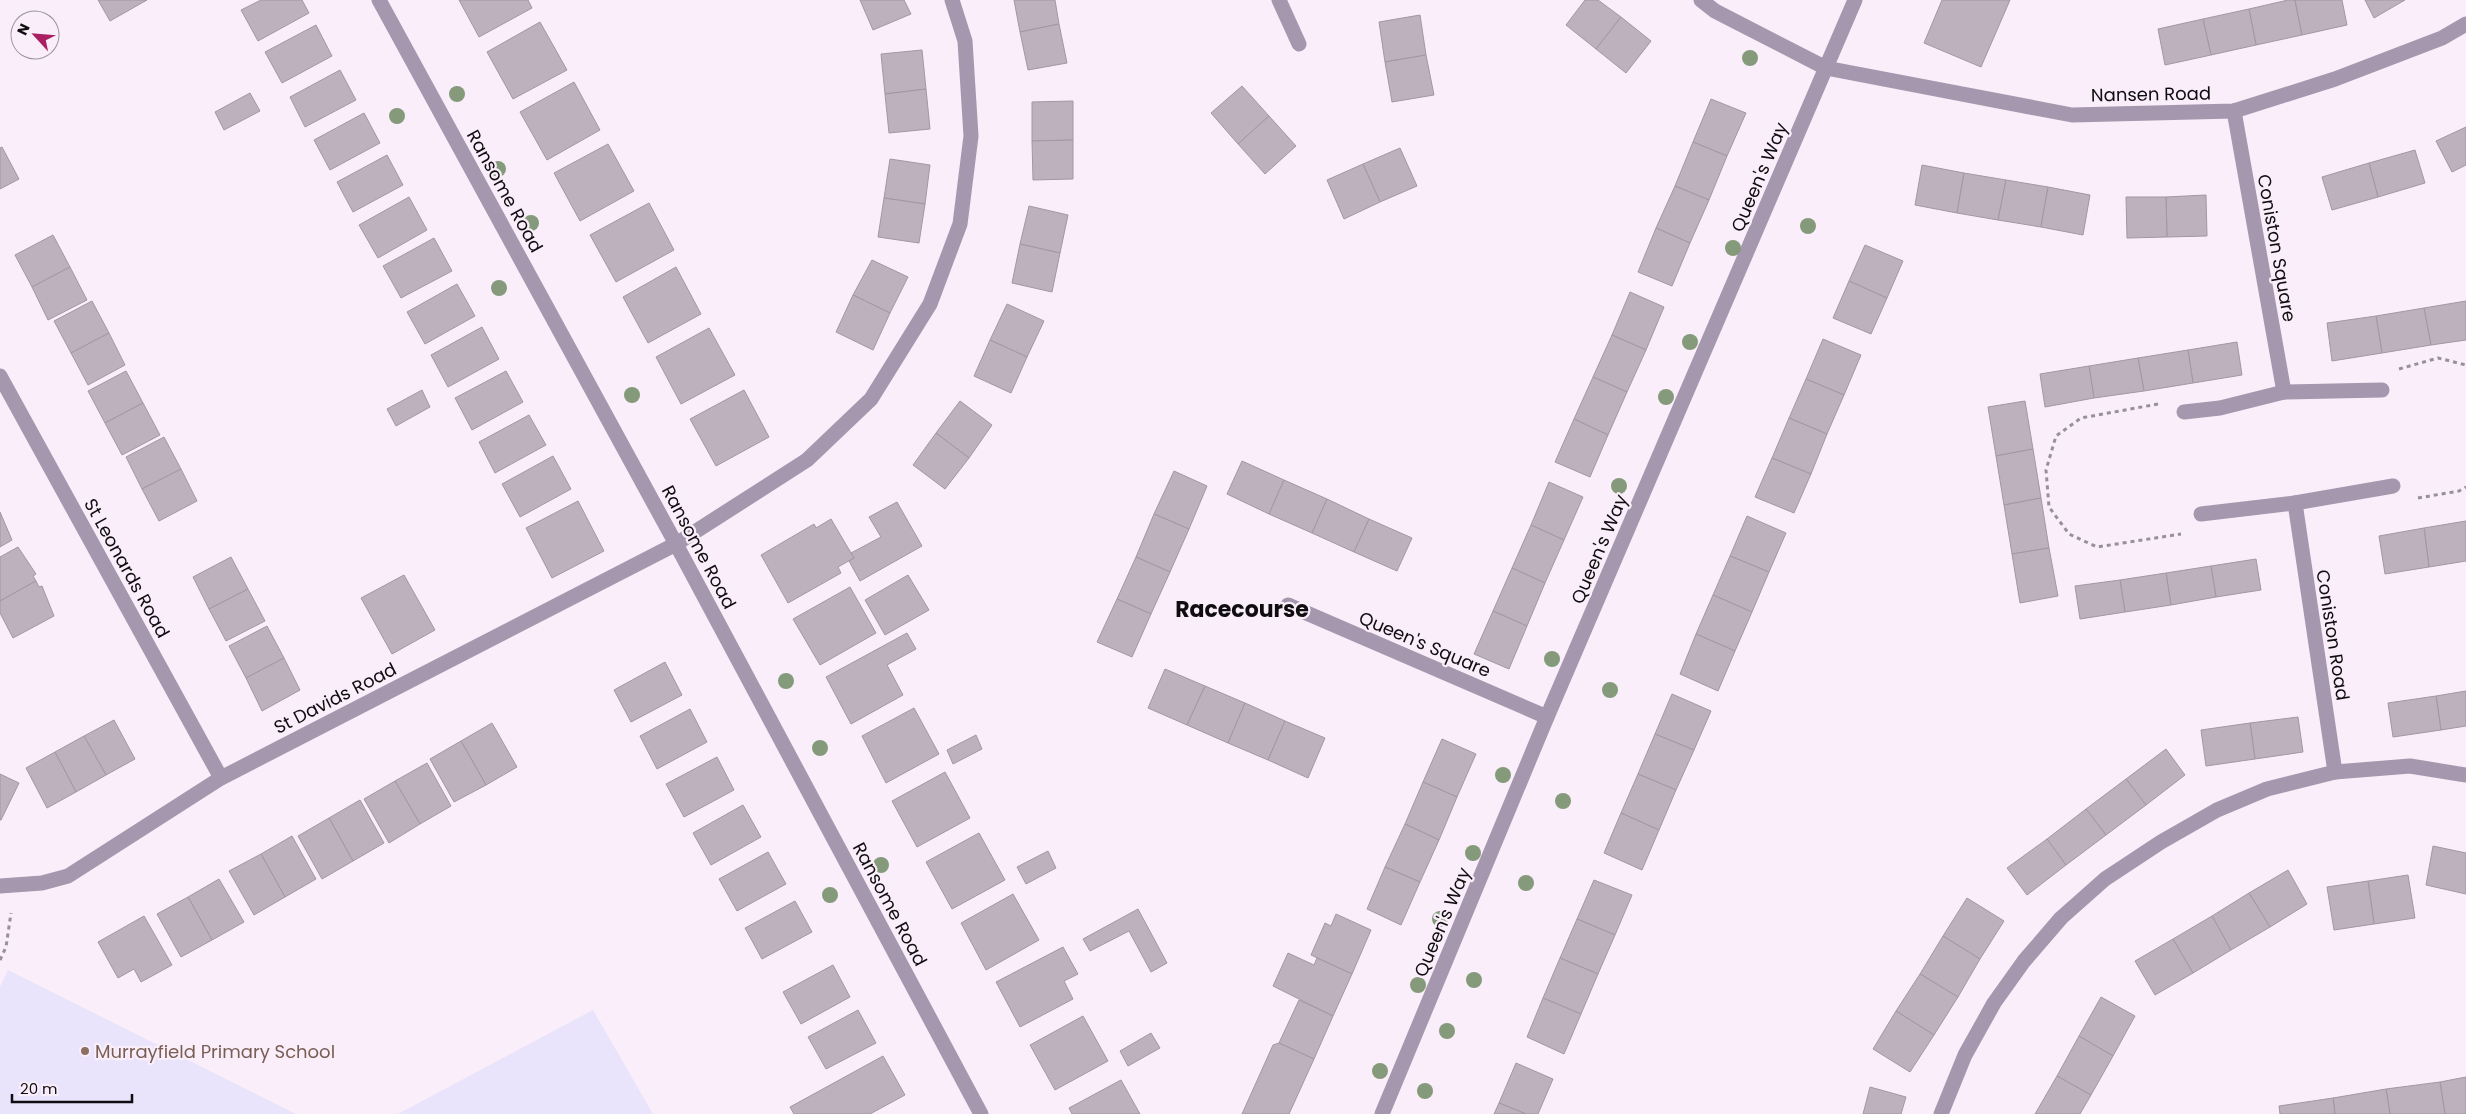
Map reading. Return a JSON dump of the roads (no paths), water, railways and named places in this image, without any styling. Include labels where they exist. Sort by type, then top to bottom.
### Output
[{"type":"street","name":"Ransome Road","points":[[379,0],[676,544],[981,1114]]},
{"type":"street","name":"St Davids Road","points":[[8,886],[42,883],[68,876],[220,778],[676,544],[807,460],[871,399],[930,304],[960,224],[971,136],[965,41],[952,0]]},
{"type":"street","points":[[1279,0],[1300,44]]},
{"type":"street","name":"Nansen Road","points":[[1701,0],[1715,11],[1826,68],[2072,115],[2234,111],[2335,79],[2442,38],[2466,24]]},
{"type":"street","name":"Queen's Way","points":[[1382,1114],[1547,717],[1855,0]]},
{"type":"street","name":"Coniston Square","points":[[2234,111],[2284,392]]},
{"type":"street","name":"St Leonards Road","points":[[0,376],[220,778]]},
{"type":"street","points":[[2184,412],[2220,408],[2284,392],[2382,390]]},
{"type":"street","points":[[2201,514],[2295,503],[2393,486]]},
{"type":"street","name":"Coniston Road","points":[[2295,503],[2335,772]]},
{"type":"street","name":"Queen's Square","points":[[1288,605],[1547,717]]},
{"type":"street","points":[[1942,1114],[1965,1055],[1994,1003],[2024,961],[2061,918],[2105,879],[2161,842],[2217,810],[2267,789],[2335,772],[2410,766],[2466,775]]},
{"type":"place","name":"Murrayfield Primary School","points":[[85,1051]]},
{"type":"district","name":"Racecourse","points":[[1242,609]]}]
